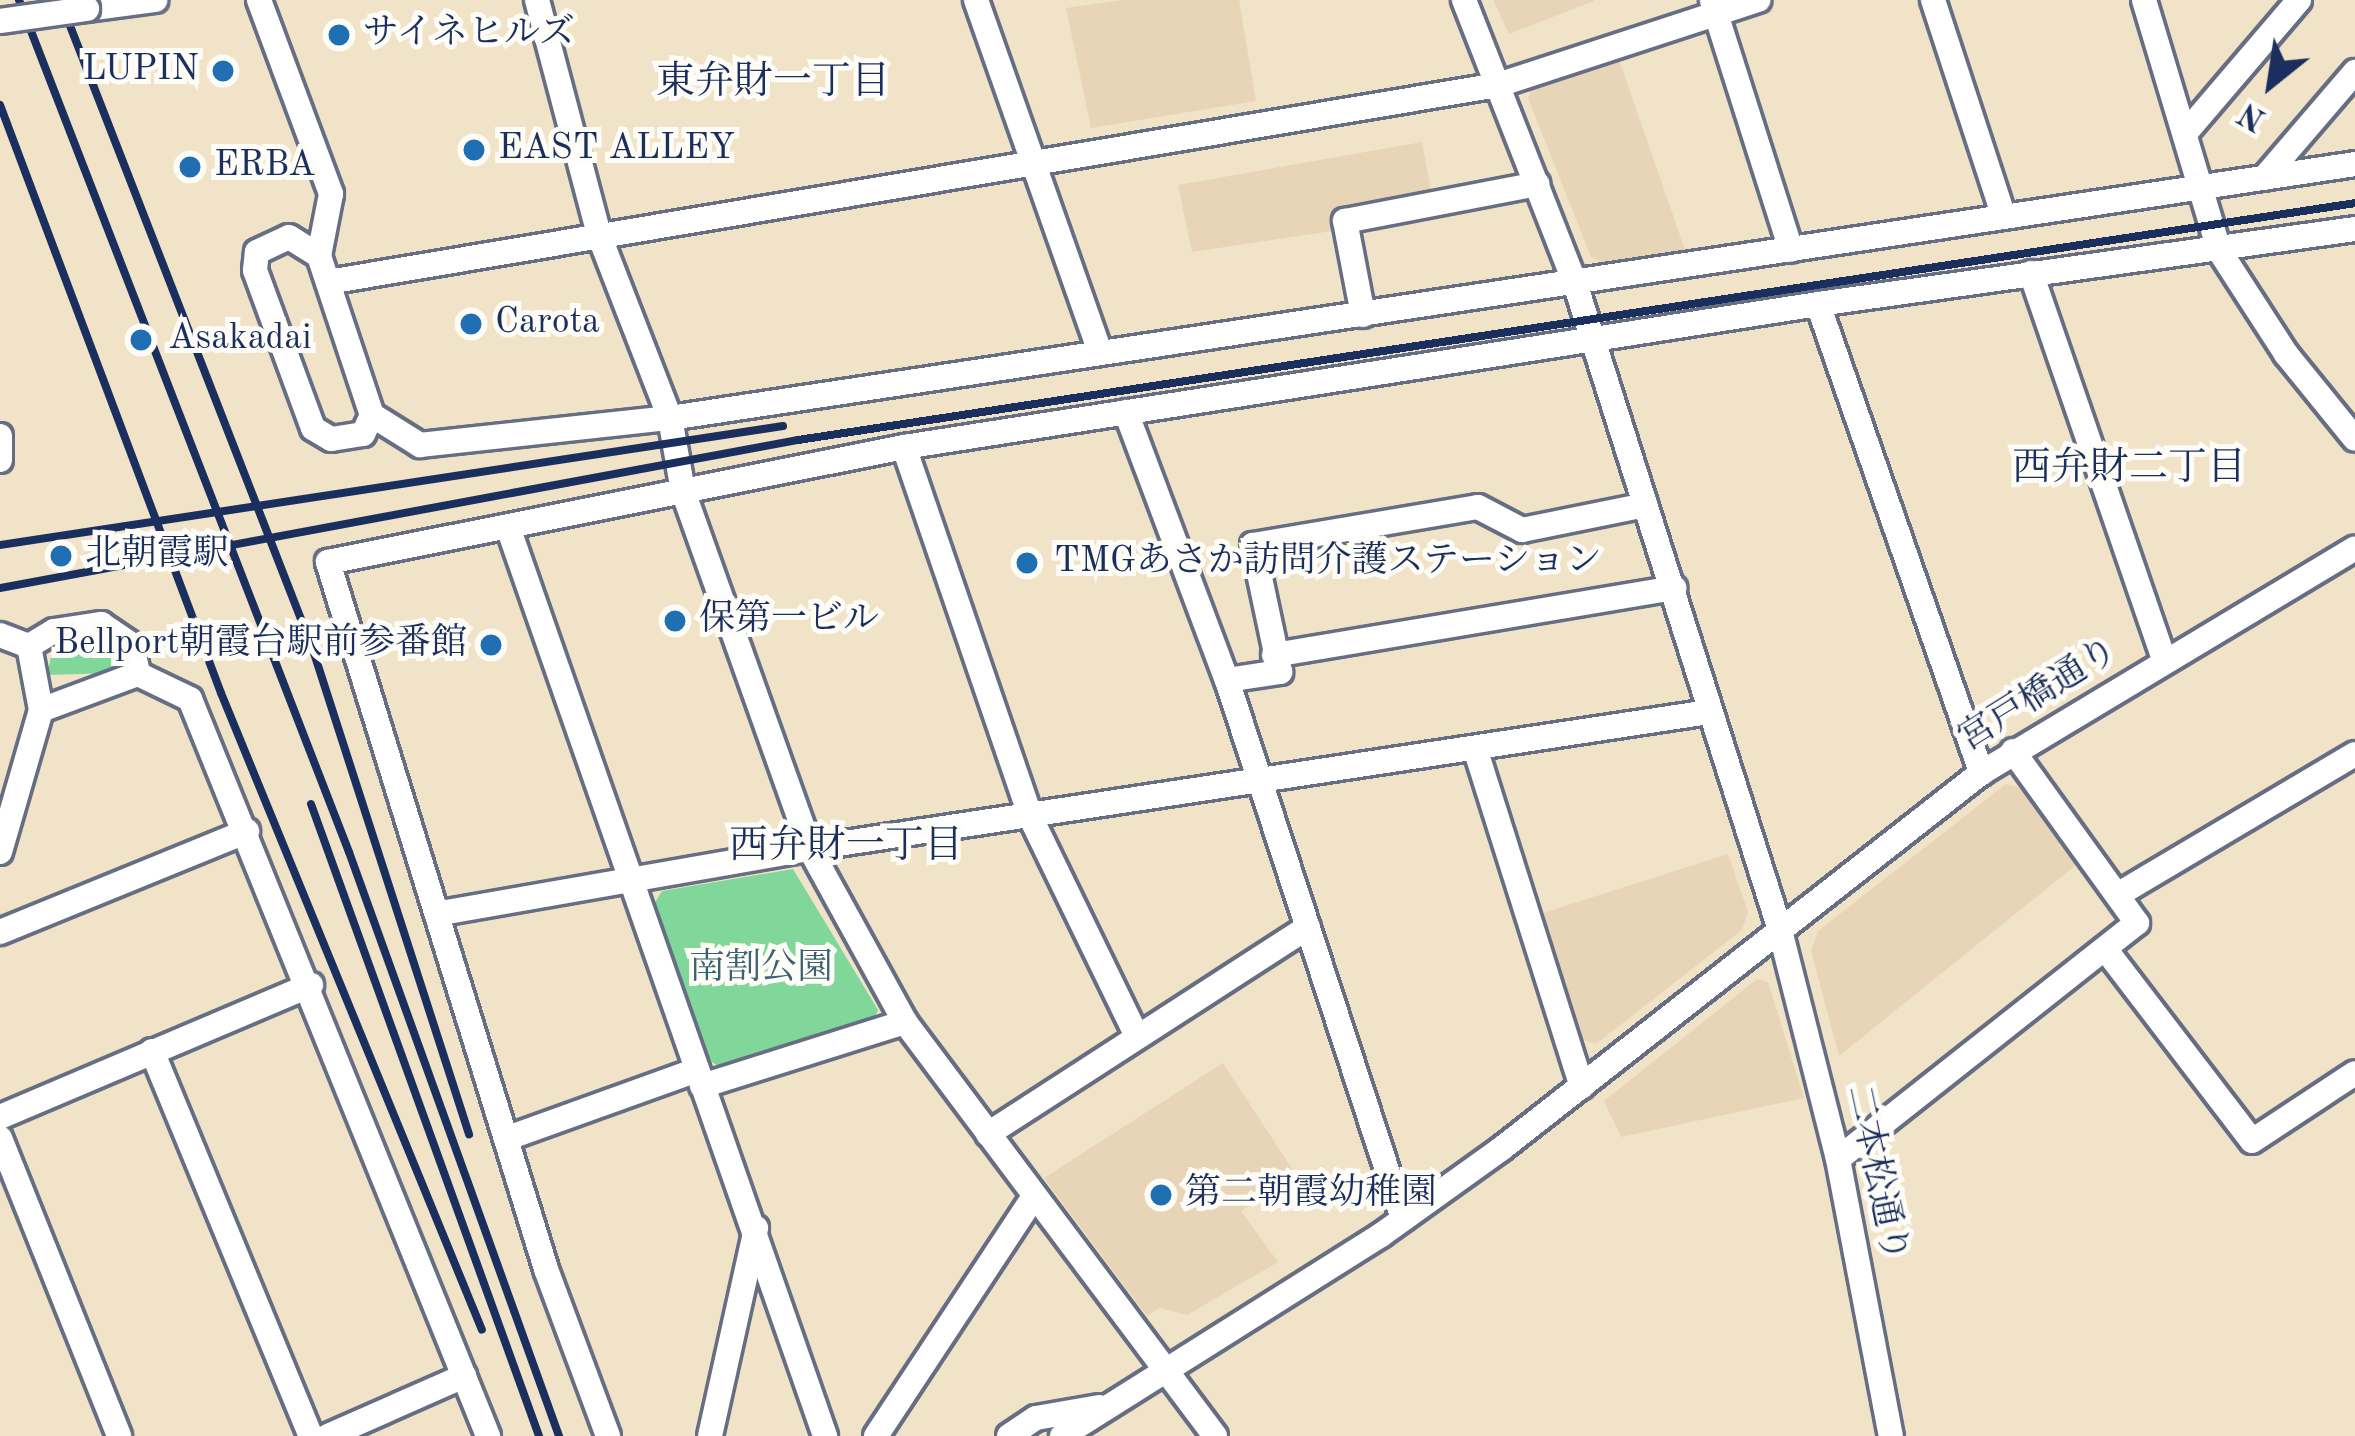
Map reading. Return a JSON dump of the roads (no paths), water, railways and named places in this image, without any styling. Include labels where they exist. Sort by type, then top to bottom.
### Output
[{"type":"street","points":[[0,21],[155,0]]},
{"type":"street","points":[[259,0],[331,194],[319,256],[372,415],[369,430],[342,439],[313,428],[255,271],[264,245],[289,237],[319,256]]},
{"type":"street","points":[[537,0],[599,235],[670,418],[683,490],[811,851],[905,1022],[1215,1436]]},
{"type":"street","points":[[976,0],[1099,349]]},
{"type":"street","name":"二本松通り","points":[[1464,0],[1574,283],[1780,930],[1838,1159],[1891,1436]]},
{"type":"street","points":[[328,282],[1035,167],[1498,85],[1714,7],[1757,0]]},
{"type":"street","points":[[1933,0],[2004,217]]},
{"type":"street","points":[[2144,0],[2206,189],[2219,250],[2285,354],[2355,439]]},
{"type":"street","points":[[2188,130],[2299,0]]},
{"type":"street","points":[[1714,7],[1791,250]]},
{"type":"street","points":[[2264,178],[2355,72]]},
{"type":"street","points":[[372,415],[420,446],[670,418],[1099,349],[1363,315],[2355,164]]},
{"type":"street","points":[[1363,315],[1345,221],[1537,184]]},
{"type":"street","points":[[608,1436],[508,1138],[328,562],[904,447],[1818,304],[2355,230]]},
{"type":"street","points":[[2031,273],[2164,660]]},
{"type":"street","points":[[1818,304],[1981,773]]},
{"type":"street","points":[[1126,412],[1228,680],[1403,1220]]},
{"type":"street","points":[[0,436],[0,460]]},
{"type":"street","points":[[904,447],[1030,816],[1138,1036]]},
{"type":"street","points":[[1228,680],[1280,671],[1253,545],[1478,507],[1522,530],[1646,506]]},
{"type":"street","points":[[508,527],[699,1078],[756,1226],[825,1436]]},
{"type":"street","name":"宮戸橋通り","points":[[1062,1436],[1403,1220],[1582,1087],[2013,751],[2355,548]]},
{"type":"street","points":[[1274,656],[1674,589]]},
{"type":"street","points":[[29,646],[54,631],[101,624],[132,645],[137,674]]},
{"type":"street","points":[[0,635],[29,646]]},
{"type":"street","points":[[0,852],[41,710],[29,646]]},
{"type":"street","points":[[41,710],[137,674],[190,699],[311,985],[488,1436]]},
{"type":"street","points":[[441,914],[632,886],[1030,816],[1709,712]]},
{"type":"street","points":[[1475,748],[1582,1087]]},
{"type":"street","points":[[1838,1159],[2137,923],[2013,751]]},
{"type":"street","points":[[2119,894],[2355,754]]},
{"type":"street","points":[[0,932],[248,831]]},
{"type":"street","points":[[988,1134],[1308,927]]},
{"type":"street","points":[[2106,950],[2252,1141],[2355,1073]]},
{"type":"street","points":[[0,1118],[311,985]]},
{"type":"street","points":[[508,1138],[699,1078],[905,1022]]},
{"type":"street","points":[[152,1051],[311,1436]]},
{"type":"street","points":[[0,1138],[119,1436]]},
{"type":"street","points":[[876,1436],[1034,1196]]},
{"type":"street","points":[[710,1436],[756,1226]]},
{"type":"street","points":[[328,1436],[464,1376]]},
{"type":"street","points":[[1009,1436],[1036,1418],[1108,1405]]},
{"type":"street","points":[[1082,1436],[1108,1405]]},
{"type":"railway","points":[[19,0],[349,852],[559,1436]]},
{"type":"railway","points":[[60,0],[313,650],[469,1134]]},
{"type":"railway","points":[[0,105],[221,693],[482,1330]]},
{"type":"railway","points":[[0,588],[798,440],[2355,203]]},
{"type":"railway","points":[[0,545],[783,426]]},
{"type":"railway","points":[[311,804],[539,1436]]},
{"type":"place","name":"サイネヒルズ","points":[[339,35]]},
{"type":"place","name":"LUPIN","points":[[223,71]]},
{"type":"place","name":"EAST ALLEY","points":[[474,150]]},
{"type":"place","name":"ERBA","points":[[190,167]]},
{"type":"place","name":"Carota","points":[[471,324]]},
{"type":"place","name":"Asakadai","points":[[141,340]]},
{"type":"place","name":"北朝霞駅","points":[[61,556]]},
{"type":"place","name":"TMGあさか訪問介護ステーション","points":[[1027,563]]},
{"type":"place","name":"保第一ビル","points":[[675,621]]},
{"type":"place","name":"Bellport朝霞台駅前参番館","points":[[491,645]]},
{"type":"place","name":"第二朝霞幼稚園","points":[[1161,1195]]},
{"type":"district","name":"東弁財一丁目","points":[[773,83]]},
{"type":"district","name":"西弁財二丁目","points":[[2129,469]]},
{"type":"district","name":"西弁財一丁目","points":[[846,847]]},
{"type":"park label","name":"南割公園","points":[[761,970]]}]
